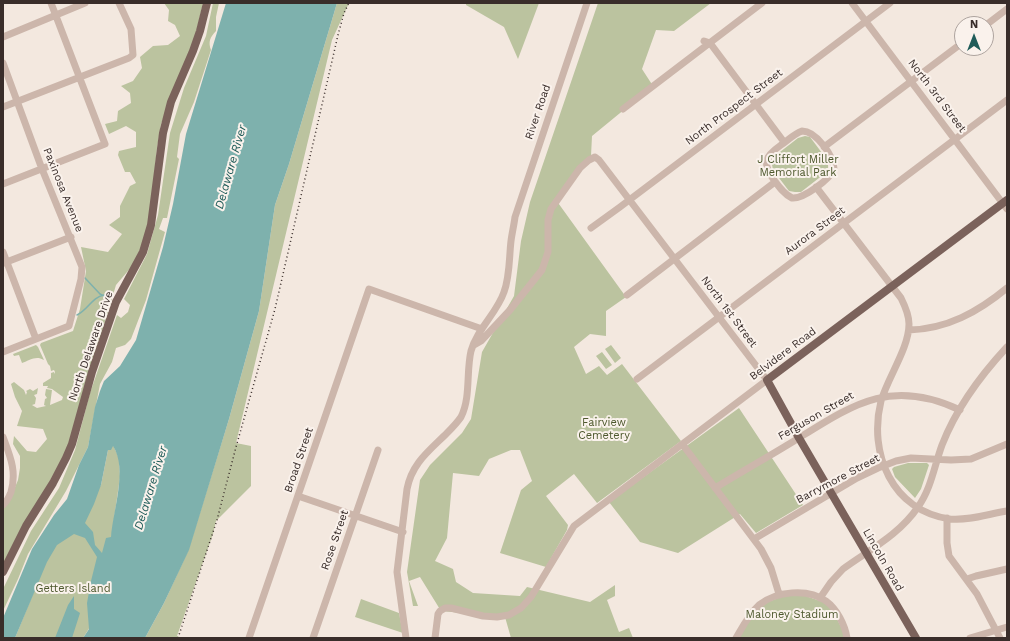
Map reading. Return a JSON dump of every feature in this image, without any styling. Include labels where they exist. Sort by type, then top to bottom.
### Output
[{"type":"main road","name":"North Delaware Drive","points":[[3,572],[23,531],[53,483],[66,458],[72,444],[92,372],[116,302],[143,252],[154,210],[159,156],[171,102],[198,38],[207,3]]},
{"type":"main road","name":"Belvidere Road","points":[[767,380],[892,286],[1005,204]]},
{"type":"main road","name":"North 1st Street","points":[[767,380],[832,493]]},
{"type":"main road","name":"Lincoln Road","points":[[832,493],[916,638]]},
{"type":"street","points":[[3,184],[105,144],[51,3]]},
{"type":"street","points":[[3,37],[85,3]]},
{"type":"street","points":[[3,107],[130,58],[133,55],[131,29],[119,3]]},
{"type":"street","name":"River Road","points":[[406,638],[397,572],[407,489],[413,470],[427,452],[454,426],[461,416],[468,385],[471,352],[482,329],[497,307],[504,292],[508,275],[513,229],[520,199],[587,3]]},
{"type":"street","points":[[623,109],[707,42],[762,3]]},
{"type":"street","name":"North 3rd Street","points":[[852,3],[1005,204]]},
{"type":"street","name":"North Prospect Street","points":[[591,228],[890,3]]},
{"type":"street","points":[[994,19],[1007,9]]},
{"type":"street","points":[[707,42],[784,142]]},
{"type":"street","points":[[824,147],[954,49]]},
{"type":"street","name":"Paxinosa Avenue","points":[[3,63],[42,169],[83,271],[69,326],[36,339]]},
{"type":"street","name":"Aurora Street","points":[[637,379],[1007,100]]},
{"type":"street","points":[[806,131],[813,134],[833,159],[834,169],[829,177],[799,198],[792,198],[785,193],[767,169],[766,160],[770,153],[784,142],[799,132],[806,131]]},
{"type":"street","name":"North 1st Street","points":[[474,345],[481,341],[510,310],[542,270],[548,252],[548,220],[551,209],[577,172],[586,162],[593,158],[597,158],[767,380]]},
{"type":"street","points":[[628,295],[776,182]]},
{"type":"street","points":[[816,187],[902,298],[908,319],[908,330],[905,344],[883,397],[878,423],[880,453],[887,474],[897,490],[910,503],[934,515],[947,518],[968,519],[1007,511]]},
{"type":"street","points":[[5,263],[71,238]]},
{"type":"street","points":[[3,252],[5,263],[36,339],[3,352]]},
{"type":"street","points":[[908,330],[935,328],[956,321],[977,310],[1007,288]]},
{"type":"street","name":"Broad Street","points":[[249,638],[369,289],[482,329]]},
{"type":"street","points":[[820,598],[836,576],[895,532],[918,508],[928,488],[945,438],[960,410],[981,378],[1007,347]]},
{"type":"street","name":"Belvidere Road","points":[[434,638],[438,614],[442,609],[451,608],[490,617],[497,617],[509,615],[521,608],[526,603],[574,527],[767,380]]},
{"type":"street","name":"Ferguson Street","points":[[715,488],[845,410],[865,401],[898,395],[920,397],[935,400],[960,410]]},
{"type":"street","points":[[3,437],[12,462],[14,473],[12,487],[4,505]]},
{"type":"street","points":[[683,444],[754,539],[771,568],[779,594]]},
{"type":"street","name":"Barrymore Street","points":[[754,539],[857,478],[896,461],[911,458],[951,460],[971,459],[1007,444]]},
{"type":"street","name":"Rose Street","points":[[313,638],[378,450]]},
{"type":"street","points":[[298,496],[403,532]]},
{"type":"street","points":[[947,518],[946,543],[948,552],[953,562],[968,580],[982,601],[1000,638]]},
{"type":"street","points":[[968,580],[976,576],[1007,569]]},
{"type":"street","points":[[736,638],[747,619],[755,609],[765,601],[779,594],[794,592],[820,598],[826,601],[838,614],[847,638]]},
{"type":"street","points":[[970,638],[996,629],[1007,627]]},
{"type":"green space","points":[[164,3],[203,3],[193,46],[161,124],[157,148],[150,219],[143,243],[133,265],[116,285],[67,450],[3,566],[3,509],[11,497],[18,480],[20,468],[20,456],[13,444],[14,436],[27,451],[36,452],[47,439],[43,429],[17,426],[22,411],[15,397],[11,384],[14,382],[24,390],[26,395],[26,391],[30,389],[33,391],[38,388],[37,394],[34,395],[36,398],[35,404],[32,405],[37,408],[46,406],[44,405],[45,399],[47,398],[45,395],[46,389],[52,390],[50,405],[62,400],[63,397],[52,389],[47,388],[48,386],[43,386],[43,383],[51,378],[51,373],[54,372],[54,374],[55,372],[54,370],[51,371],[40,345],[41,343],[73,331],[80,309],[86,271],[81,247],[108,252],[122,234],[109,225],[120,217],[120,206],[130,186],[136,183],[130,172],[125,172],[118,155],[119,151],[136,147],[136,132],[126,126],[109,134],[105,124],[117,121],[118,111],[131,103],[130,93],[121,86],[133,81],[142,68],[140,57],[153,46],[168,45],[180,36],[175,25],[168,21],[169,10]]},
{"type":"green space","points":[[213,3],[219,3],[216,17],[216,31],[210,40],[211,50],[194,102],[180,134],[177,157],[179,159],[167,218],[163,218],[159,229],[165,232],[146,300],[131,339],[125,345],[116,348],[112,362],[100,384],[88,447],[66,491],[28,554],[3,611],[3,589],[31,531],[59,488],[75,450],[90,393],[117,315],[121,318],[128,312],[130,305],[124,299],[147,254],[158,215],[170,133],[184,88],[206,36]]},
{"type":"green space","points":[[337,3],[349,3],[332,40],[236,443],[251,446],[251,486],[216,521],[213,534],[177,636],[182,638],[145,638],[164,603],[188,551],[229,419],[259,311],[275,205],[289,164]]},
{"type":"green space","points":[[466,3],[539,3],[518,59],[504,27],[466,5]]},
{"type":"green space","name":"Fairview Cemetery","points":[[598,3],[711,3],[674,31],[656,30],[642,69],[653,86],[592,136],[591,156],[556,200],[626,297],[606,311],[606,336],[590,334],[574,347],[586,374],[599,366],[607,375],[622,364],[681,441],[597,503],[574,474],[546,496],[568,525],[567,530],[546,567],[500,553],[521,490],[532,481],[520,450],[511,450],[489,459],[479,476],[453,473],[447,538],[435,561],[453,569],[456,582],[473,593],[520,596],[527,587],[590,602],[615,585],[615,596],[607,600],[619,632],[629,628],[633,638],[511,638],[505,617],[441,611],[420,577],[409,581],[418,606],[413,606],[407,572],[420,480],[430,465],[462,433],[471,419],[482,352],[514,296],[521,241],[530,202]]},
{"type":"green space","name":"J Cliffort Miller Memorial Park","points":[[805,136],[810,137],[828,161],[828,171],[801,192],[789,191],[773,170],[771,159],[798,138]]},
{"type":"green space","points":[[36,345],[44,360],[36,358],[22,363],[19,355],[14,356],[13,354]]},
{"type":"green space","points":[[611,345],[621,358],[615,363],[605,349]]},
{"type":"green space","points":[[602,352],[612,365],[606,369],[596,356]]},
{"type":"green space","points":[[739,408],[803,505],[756,533],[740,514],[678,553],[640,542],[609,502]]},
{"type":"green space","name":"Getters Island","points":[[113,445],[119,458],[120,477],[112,533],[107,600],[83,638],[15,638],[46,562],[47,553],[101,485],[108,450]]},
{"type":"green space","points":[[908,463],[927,463],[929,465],[921,489],[915,498],[895,477],[892,469]]},
{"type":"green space","name":"Maloney Stadium","points":[[794,592],[829,604],[847,638],[736,638],[760,605]]},
{"type":"green space","points":[[361,599],[399,613],[403,633],[355,617]]},
{"type":"water","name":"Delaware River","points":[[226,3],[337,3],[289,164],[275,205],[259,311],[229,419],[189,550],[164,603],[145,638],[83,638],[89,629],[87,603],[97,557],[85,538],[74,534],[57,545],[47,562],[15,638],[3,638],[3,618],[32,549],[54,515],[67,499],[79,465],[88,447],[95,407],[104,381],[120,366],[136,340],[163,247],[173,204],[186,134]],"holes":[[[113,446],[117,455],[119,478],[111,537],[106,538],[102,553],[95,545],[93,532],[85,523],[101,485],[108,450],[111,450]]]},
{"type":"water","points":[[74,596],[74,609],[80,613],[72,638],[55,638],[68,605]]},
{"type":"waterway","points":[[85,278],[100,294],[106,297]]},
{"type":"waterway","points":[[77,315],[96,298],[104,295]]},
{"type":"railway","points":[[178,638],[217,520],[275,309],[338,35],[344,13],[349,3]]}]
